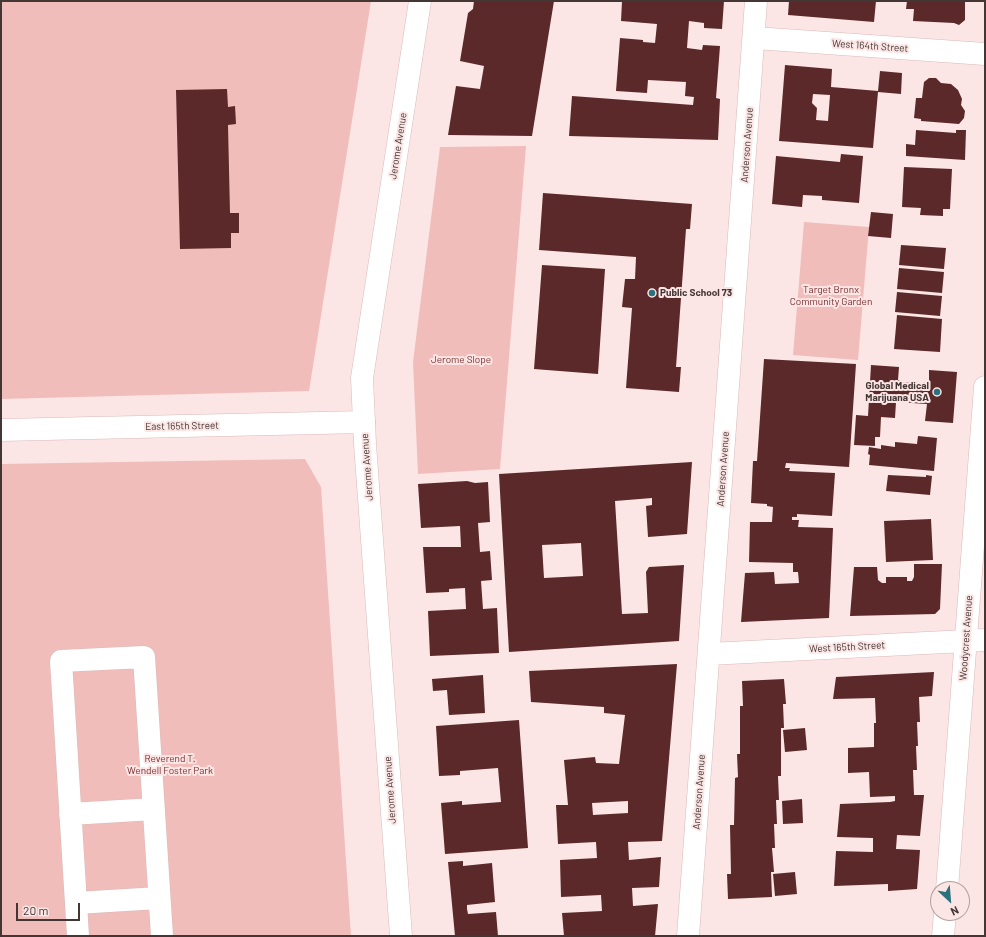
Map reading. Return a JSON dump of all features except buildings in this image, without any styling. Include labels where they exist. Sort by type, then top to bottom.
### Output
[{"type":"street","name":"Jerome Avenue","points":[[401,936],[362,378],[420,1]]},
{"type":"street","name":"Anderson Avenue","points":[[688,936],[755,38],[756,1]]},
{"type":"street","name":"West 164th Street","points":[[755,38],[985,54]]},
{"type":"street","name":"Woodycrest Avenue","points":[[948,881],[975,640],[985,387]]},
{"type":"street","name":"East 165th Street","points":[[1,430],[364,422]]},
{"type":"street","name":"West 165th Street","points":[[709,654],[975,640]]},
{"type":"street","points":[[78,936],[61,661],[144,657],[162,936]]},
{"type":"street","points":[[70,814],[154,808]]},
{"type":"street","points":[[76,903],[159,898]]},
{"type":"street","points":[[943,936],[944,921]]},
{"type":"green space","points":[[1,1],[371,1],[309,391],[1,399]]},
{"type":"green space","name":"Jerome Slope","points":[[526,146],[500,469],[418,474],[413,362],[440,147]]},
{"type":"green space","name":"Target Bronx Community Garden","points":[[804,222],[869,227],[858,360],[793,355]]},
{"type":"green space","name":"Reverend T. Wendell Foster Park","points":[[305,459],[321,487],[351,936],[1,936],[1,464]]},
{"type":"place","name":"Public School 73","points":[[652,293]]},
{"type":"place","name":"Global Medical Marijuana USA","points":[[937,392]]}]
